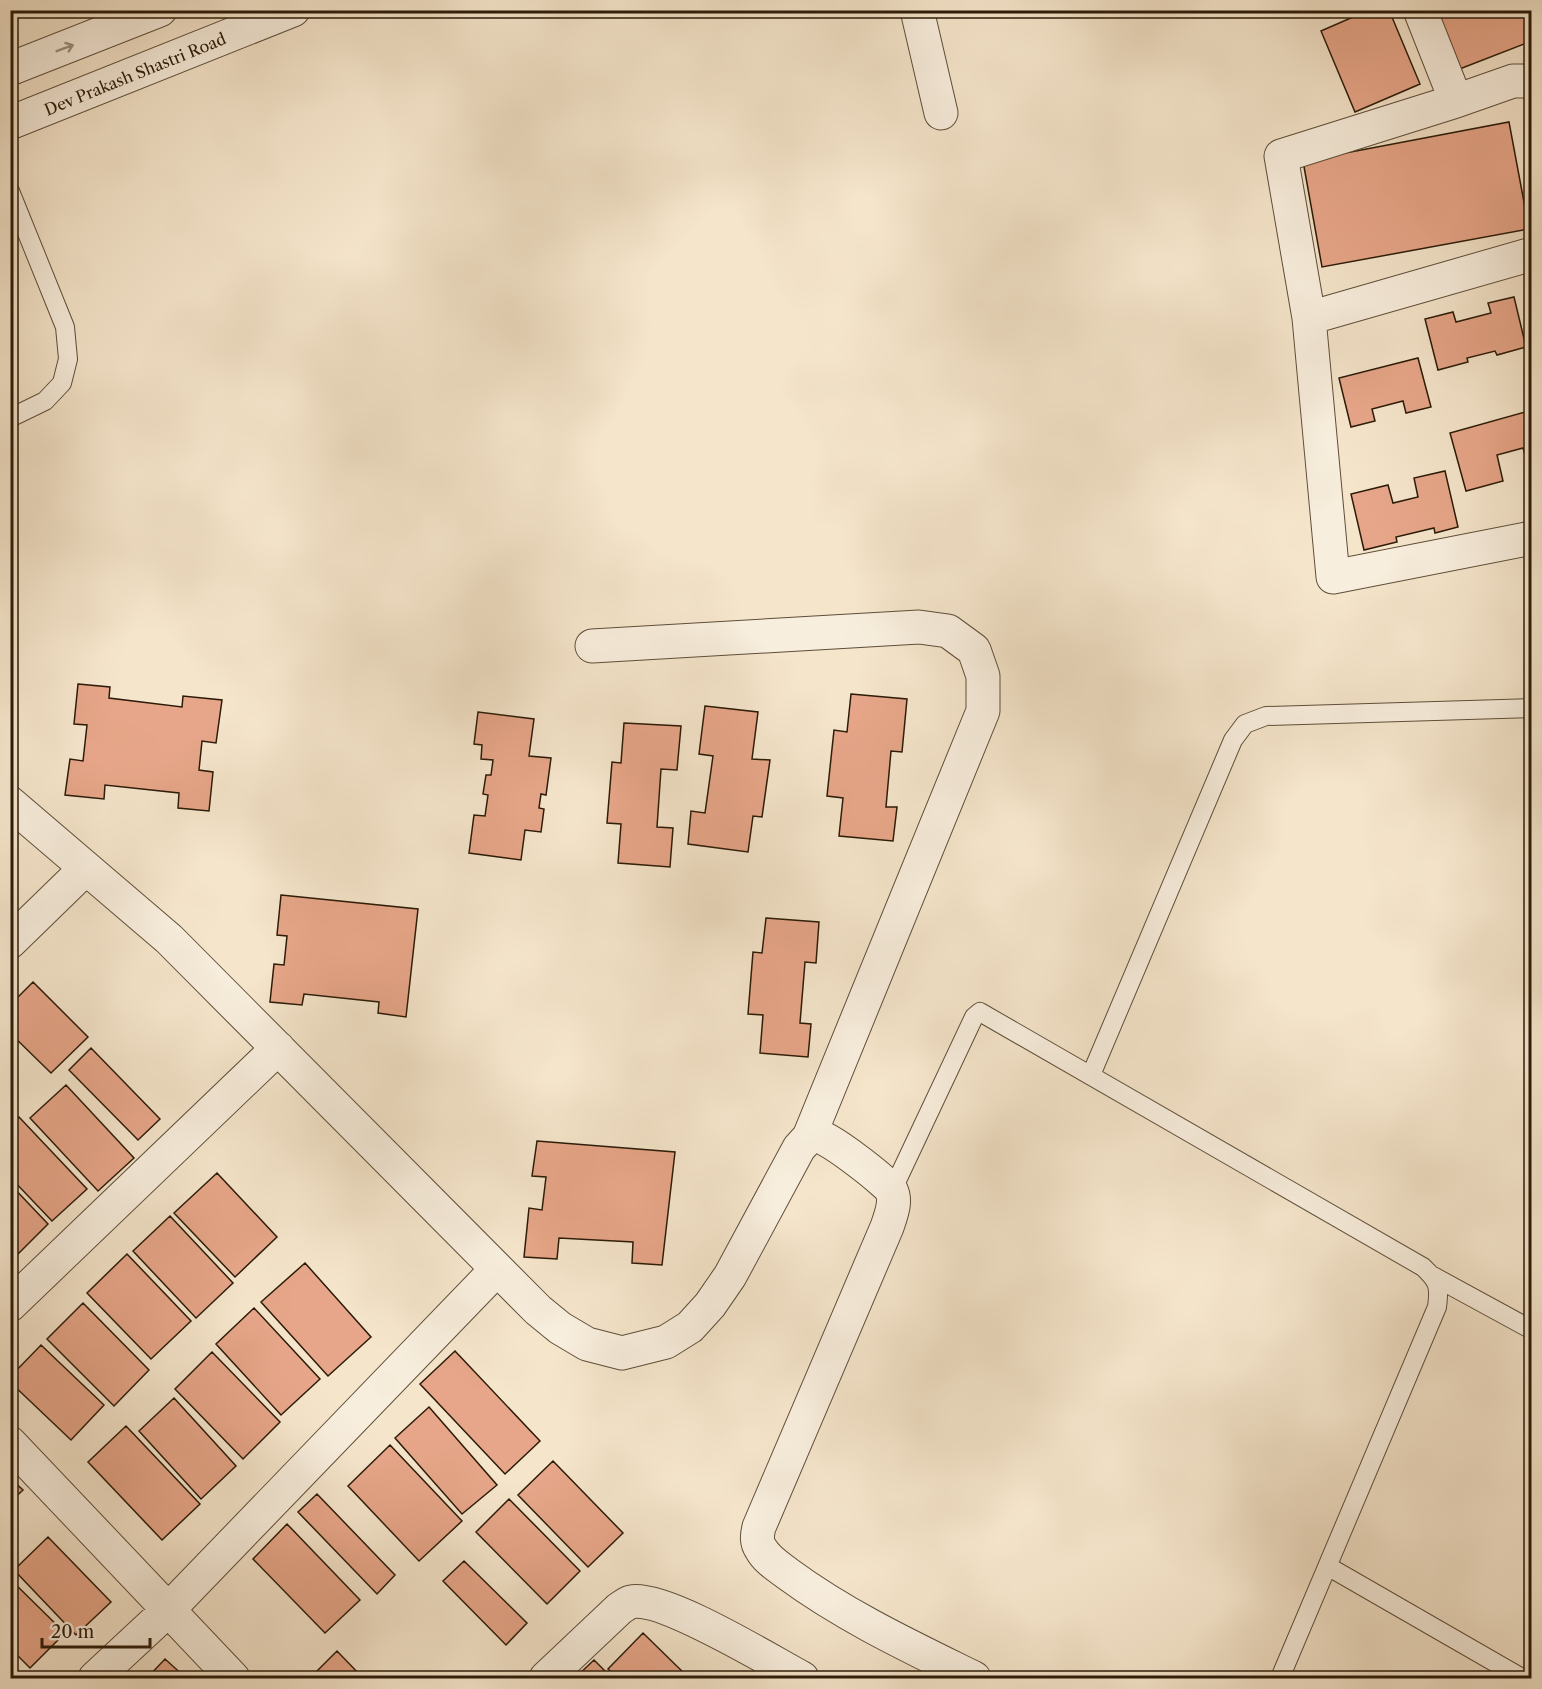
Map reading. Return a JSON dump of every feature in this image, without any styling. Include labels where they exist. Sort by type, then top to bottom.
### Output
[{"type":"street","points":[[10,69],[160,10]]},
{"type":"street","name":"Dev Prakash Shastri Road","points":[[10,123],[293,10]]},
{"type":"street","points":[[917,10],[941,113]]},
{"type":"street","points":[[1420,10],[1456,101]]},
{"type":"street","points":[[1532,81],[1513,81],[1281,156],[1309,318],[1333,577],[1532,538]]},
{"type":"street","points":[[1309,318],[1532,254]]},
{"type":"street","points":[[10,803],[169,939],[538,1310],[560,1328],[587,1344],[622,1353],[666,1342],[690,1327],[710,1305],[730,1276],[799,1148],[809,1137],[983,711],[983,676],[974,650],[948,631],[919,627],[592,646]]},
{"type":"street","points":[[10,942],[86,868]]},
{"type":"street","points":[[10,1305],[278,1048]]},
{"type":"street","points":[[809,1137],[819,1136],[829,1141],[884,1180],[892,1191],[894,1205],[887,1227],[759,1527],[757,1540],[761,1550],[769,1559],[805,1586],[860,1619],[974,1678]]},
{"type":"street","points":[[95,1678],[167,1611],[497,1269]]},
{"type":"street","points":[[10,1443],[233,1678]]},
{"type":"street","points":[[546,1678],[619,1609],[631,1602],[647,1603],[688,1616],[802,1678]]},
{"type":"lane","points":[[10,192],[65,327],[68,358],[62,383],[51,395],[45,401],[10,418]]},
{"type":"lane","points":[[1091,1075],[1233,740],[1245,724],[1266,716],[1532,708]]},
{"type":"lane","points":[[892,1191],[977,1013],[984,1013],[1423,1267],[1433,1276],[1532,1330]]},
{"type":"lane","points":[[1280,1678],[1329,1567],[1437,1307],[1439,1288],[1433,1276]]},
{"type":"lane","points":[[1329,1567],[1522,1678]]},
{"type":"building","points":[[1369,10],[1389,10],[1420,84],[1355,112],[1321,31]]},
{"type":"building","points":[[1434,10],[1532,10],[1532,41],[1457,70]]},
{"type":"building","points":[[1509,122],[1529,229],[1322,267],[1303,161]]},
{"type":"building","points":[[1514,297],[1526,347],[1497,355],[1495,351],[1467,358],[1468,362],[1438,370],[1425,319],[1453,312],[1456,322],[1491,313],[1488,303]]},
{"type":"building","points":[[1418,358],[1431,407],[1406,413],[1403,401],[1372,409],[1375,421],[1351,427],[1339,378]]},
{"type":"building","points":[[1532,410],[1532,473],[1530,473],[1523,448],[1497,455],[1503,481],[1466,491],[1450,433]]},
{"type":"building","points":[[1445,471],[1458,527],[1435,533],[1434,528],[1396,537],[1397,542],[1364,550],[1351,494],[1388,485],[1393,503],[1418,497],[1414,478]]},
{"type":"building","points":[[78,684],[110,687],[109,698],[182,707],[183,696],[222,700],[216,743],[202,741],[199,770],[213,772],[209,811],[178,808],[179,793],[105,785],[104,799],[65,795],[70,759],[83,761],[87,725],[74,724]]},
{"type":"building","points":[[851,694],[907,699],[902,752],[891,751],[886,807],[897,807],[893,841],[839,836],[843,798],[827,796],[834,730],[847,732]]},
{"type":"building","points":[[705,706],[758,712],[752,759],[770,760],[762,817],[753,816],[748,852],[688,844],[691,811],[705,813],[713,756],[699,754]]},
{"type":"building","points":[[478,712],[534,719],[529,756],[551,758],[546,795],[541,794],[539,808],[544,809],[541,832],[525,830],[521,860],[469,853],[474,815],[485,816],[488,795],[483,794],[486,775],[491,775],[493,760],[481,759],[482,745],[474,744]]},
{"type":"building","points":[[624,723],[681,726],[677,770],[661,769],[657,827],[673,828],[670,867],[618,863],[621,824],[607,823],[612,762],[621,763]]},
{"type":"building","points":[[281,895],[418,909],[406,1017],[378,1013],[379,1002],[304,994],[302,1005],[270,1002],[274,964],[284,965],[287,936],[277,935]]},
{"type":"building","points":[[766,918],[819,922],[816,963],[805,962],[800,1023],[811,1024],[808,1057],[760,1053],[763,1015],[748,1014],[753,952],[762,953]]},
{"type":"building","points":[[33,982],[88,1037],[51,1073],[10,1033],[10,1005]]},
{"type":"building","points":[[91,1048],[160,1119],[138,1140],[69,1070]]},
{"type":"building","points":[[66,1085],[134,1158],[98,1191],[30,1118]]},
{"type":"building","points":[[19,1117],[87,1189],[52,1221],[10,1177],[10,1125]]},
{"type":"building","points":[[537,1141],[675,1152],[662,1265],[632,1263],[633,1242],[559,1238],[557,1259],[524,1257],[529,1208],[542,1210],[546,1177],[532,1176]]},
{"type":"building","points":[[217,1173],[277,1237],[235,1277],[174,1213]]},
{"type":"building","points":[[10,1184],[48,1224],[16,1256],[10,1250]]},
{"type":"building","points":[[170,1216],[233,1283],[196,1318],[133,1251]]},
{"type":"building","points":[[127,1254],[191,1321],[151,1359],[87,1293]]},
{"type":"building","points":[[305,1263],[371,1337],[328,1376],[261,1302]]},
{"type":"building","points":[[83,1303],[149,1370],[114,1406],[47,1339]]},
{"type":"building","points":[[254,1308],[320,1379],[281,1415],[216,1344]]},
{"type":"building","points":[[41,1345],[104,1405],[71,1440],[10,1382],[10,1377]]},
{"type":"building","points":[[455,1351],[540,1441],[505,1474],[420,1384]]},
{"type":"building","points":[[212,1352],[280,1422],[243,1459],[175,1389]]},
{"type":"building","points":[[174,1398],[236,1466],[201,1499],[139,1431]]},
{"type":"building","points":[[429,1407],[497,1485],[462,1514],[395,1438]]},
{"type":"building","points":[[126,1426],[200,1504],[162,1540],[88,1462]]},
{"type":"building","points":[[390,1445],[462,1521],[419,1561],[348,1486]]},
{"type":"building","points":[[553,1461],[623,1533],[588,1567],[518,1495]]},
{"type":"building","points":[[10,1478],[23,1490],[10,1502]]},
{"type":"building","points":[[317,1494],[395,1575],[377,1594],[298,1512]]},
{"type":"building","points":[[509,1499],[580,1571],[547,1604],[476,1532]]},
{"type":"building","points":[[287,1524],[360,1600],[325,1633],[253,1559]]},
{"type":"building","points":[[48,1537],[111,1602],[76,1635],[14,1570]]},
{"type":"building","points":[[464,1561],[527,1623],[506,1645],[443,1581]]},
{"type":"building","points":[[10,1579],[65,1633],[30,1668],[10,1648]]},
{"type":"building","points":[[643,1633],[689,1678],[618,1678],[608,1669]]},
{"type":"building","points":[[337,1651],[363,1678],[310,1678]]},
{"type":"building","points":[[165,1659],[186,1678],[147,1678]]},
{"type":"building","points":[[594,1660],[612,1678],[575,1678]]},
{"type":"building","points":[[10,1668],[21,1678],[10,1678]]}]
